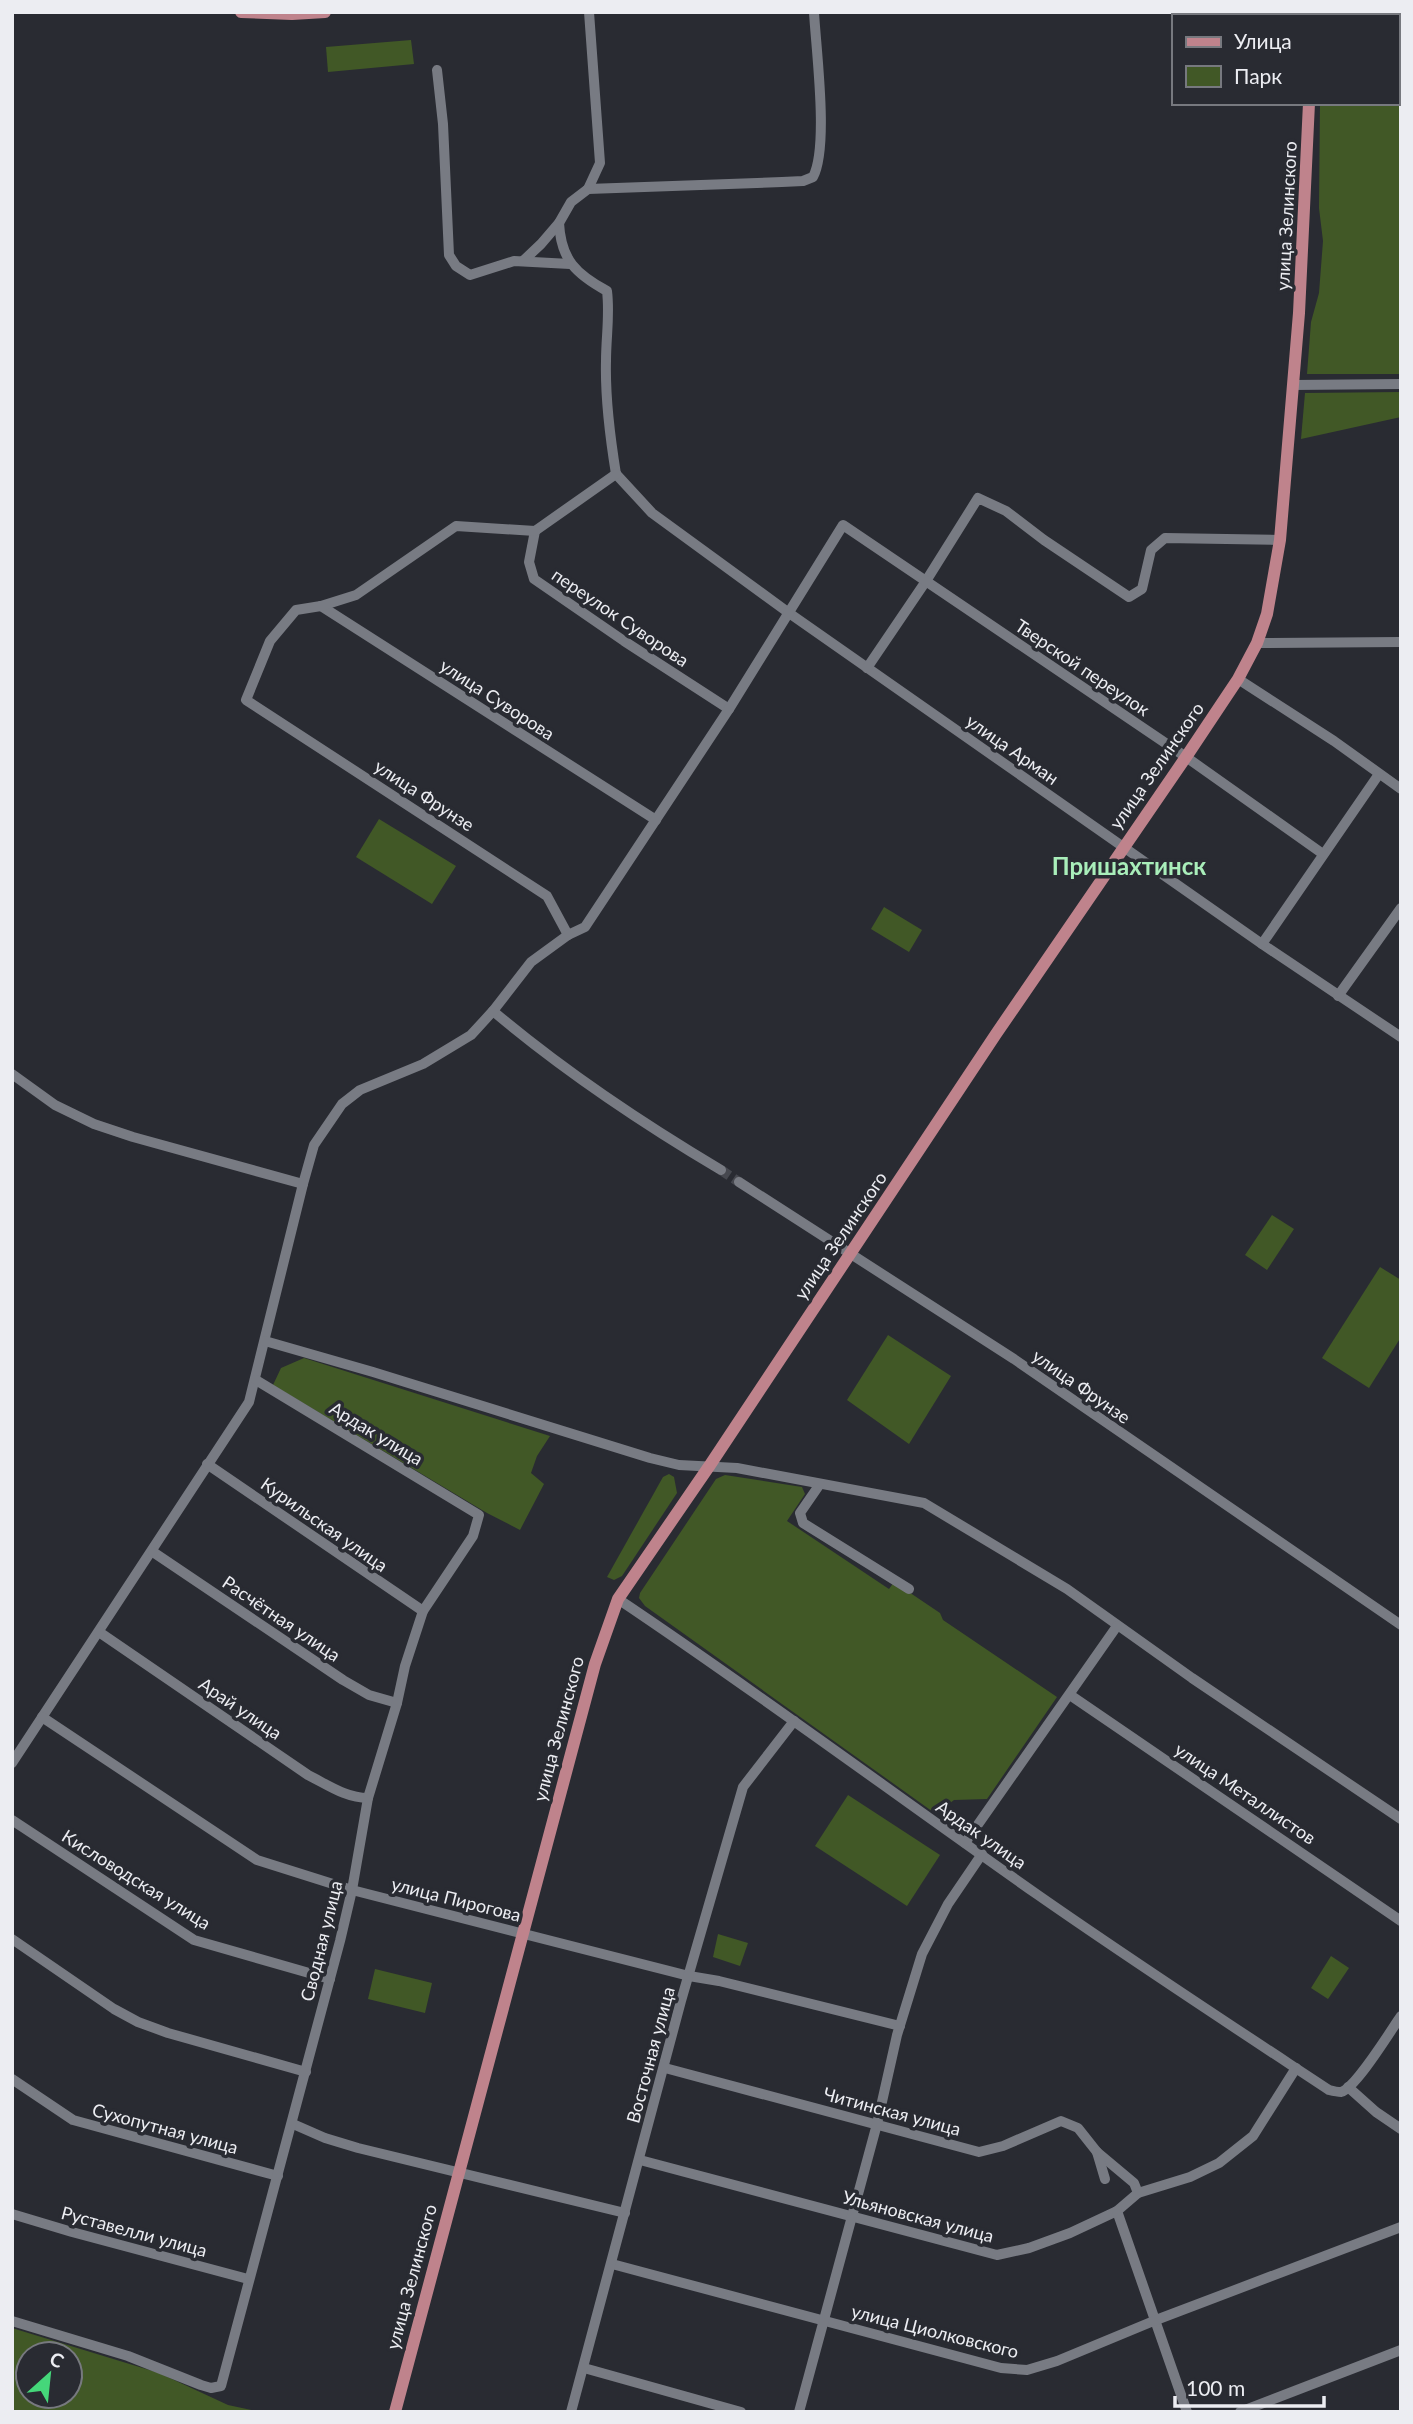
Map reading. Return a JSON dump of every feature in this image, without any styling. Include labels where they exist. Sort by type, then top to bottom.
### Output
[{"type":"main road","points":[[241,12],[325,12]]},
{"type":"main road","name":"улица Зелинского","points":[[395,2412],[595,1664],[618,1599],[1123,846],[1186,757],[1238,679],[1257,643],[1269,605],[1280,540],[1299,313],[1309,105]]},
{"type":"street","points":[[523,261],[559,223],[571,202],[588,189],[600,163],[589,12]]},
{"type":"street","points":[[588,189],[803,181],[813,177],[819,167],[822,145],[814,12]]},
{"type":"street","points":[[437,70],[443,124],[449,255],[456,266],[470,275],[514,261],[570,264]]},
{"type":"street","points":[[321,606],[356,595],[456,526],[535,531],[616,474],[610,440],[606,362],[610,312],[607,291],[591,282],[570,264],[563,250],[559,223]]},
{"type":"street","points":[[1293,385],[1401,384]]},
{"type":"street","name":"улица Арман","points":[[616,474],[652,513],[789,613],[1338,996],[1401,1037]]},
{"type":"street","points":[[867,668],[926,582],[978,498],[1006,510],[1044,540],[1129,597],[1142,589],[1151,550],[1165,538],[1280,540]]},
{"type":"street","name":"Тверской переулок","points":[[789,613],[844,525],[1186,757],[1323,854]]},
{"type":"street","name":"переулок Суворова","points":[[535,531],[529,562],[534,579],[729,709]]},
{"type":"street","name":"улица Фрунзе","points":[[321,606],[296,610],[270,641],[246,700],[547,897],[568,935]]},
{"type":"street","name":"улица Суворова","points":[[321,606],[656,820]]},
{"type":"street","points":[[12,1763],[249,1402],[314,1145],[342,1104],[360,1090],[423,1064],[471,1035],[531,962],[568,935],[585,927],[789,613]]},
{"type":"street","points":[[1257,643],[1401,642]]},
{"type":"street","points":[[1238,679],[1334,741],[1401,789]]},
{"type":"street","points":[[1262,943],[1379,774]]},
{"type":"street","points":[[1338,996],[1401,908]]},
{"type":"street","points":[[493,1011],[531,1044],[721,1170]]},
{"type":"street","points":[[12,1074],[55,1105],[94,1124],[303,1184]]},
{"type":"street","name":"улица Фрунзе","points":[[739,1182],[1014,1359],[1401,1625]]},
{"type":"street","points":[[265,1341],[650,1458],[679,1465],[737,1468],[924,1503],[1067,1589],[1117,1626],[1401,1819]]},
{"type":"street","name":"Ардак улица","points":[[256,1380],[479,1515]]},
{"type":"street","name":"Курильская улица","points":[[207,1464],[423,1611]]},
{"type":"street","points":[[820,1484],[800,1513],[803,1523],[909,1589]]},
{"type":"street","name":"Сводная улица","points":[[12,2321],[128,2357],[201,2385],[211,2388],[221,2386],[248,2278],[293,2124],[352,1890],[368,1798],[397,1703],[405,1666],[423,1611],[473,1536],[479,1515]]},
{"type":"street","name":"Расчётная улица","points":[[153,1552],[343,1680],[369,1695],[397,1703]]},
{"type":"street","name":"Ардак улица","points":[[618,1599],[1163,1981],[1329,2090],[1341,2092],[1348,2087]]},
{"type":"street","points":[[965,1843],[1117,1626]]},
{"type":"street","name":"Арай улица","points":[[99,1632],[308,1775],[356,1798],[368,1798]]},
{"type":"street","name":"улица Металлистов","points":[[1070,1695],[1401,1921]]},
{"type":"street","name":"улица Пирогова","points":[[42,1717],[257,1860],[352,1890],[689,1976],[900,2026]]},
{"type":"street","name":"Восточная улица","points":[[571,2412],[743,1787],[794,1721]]},
{"type":"street","name":"Кисловодская улица","points":[[12,1820],[194,1940],[330,1979]]},
{"type":"street","points":[[799,2412],[877,2124],[900,2026],[922,1954],[948,1904],[982,1854]]},
{"type":"street","points":[[12,1939],[114,2009],[138,2022],[167,2033],[306,2072]]},
{"type":"street","points":[[1401,2016],[1348,2087],[1376,2112],[1401,2129]]},
{"type":"street","name":"Читинская улица","points":[[665,2068],[979,2152],[1003,2146],[1061,2121],[1079,2128],[1097,2152],[1134,2183],[1138,2193]]},
{"type":"street","name":"Ульяновская улица","points":[[640,2160],[997,2255],[1029,2249],[1117,2211],[1138,2193],[1190,2177],[1219,2163],[1253,2136],[1296,2068]]},
{"type":"street","name":"Сухопутная улица","points":[[12,2079],[73,2120],[278,2176]]},
{"type":"street","points":[[293,2124],[325,2138],[625,2213]]},
{"type":"street","points":[[1097,2152],[1105,2179]]},
{"type":"street","points":[[1117,2211],[1187,2412]]},
{"type":"street","name":"Руставелли улица","points":[[12,2214],[248,2278]]},
{"type":"street","name":"улица Циолковского","points":[[612,2264],[1001,2368],[1027,2370],[1057,2361],[1156,2320],[1401,2227]]},
{"type":"street","points":[[1240,2412],[1401,2350]]},
{"type":"street","points":[[584,2368],[741,2412]]},
{"type":"green space","points":[[411,40],[414,64],[328,72],[326,47]]},
{"type":"green space","points":[[1401,95],[1401,374],[1307,374],[1311,322],[1319,293],[1323,241],[1319,208],[1320,105],[1399,105]]},
{"type":"green space","points":[[1401,392],[1401,417],[1301,439],[1305,393]]},
{"type":"green space","points":[[379,819],[456,866],[432,904],[356,857]]},
{"type":"green space","points":[[884,907],[922,930],[909,952],[871,929]]},
{"type":"green space","points":[[1272,1215],[1294,1229],[1267,1270],[1245,1255]]},
{"type":"green space","points":[[1380,1267],[1401,1280],[1401,1337],[1369,1388],[1322,1358]]},
{"type":"green space","points":[[888,1335],[951,1376],[909,1444],[847,1400]]},
{"type":"green space","points":[[304,1358],[550,1436],[537,1456],[531,1473],[544,1484],[520,1530],[273,1385],[281,1368]]},
{"type":"green space","points":[[669,1474],[674,1477],[677,1493],[622,1576],[614,1580],[607,1577],[663,1477]]},
{"type":"green space","points":[[725,1475],[802,1487],[805,1494],[787,1521],[889,1589],[894,1582],[940,1613],[943,1620],[1057,1697],[987,1799],[954,1800],[936,1814],[645,1606],[639,1598],[640,1593],[716,1479]]},
{"type":"green space","points":[[848,1795],[940,1855],[907,1906],[815,1846]]},
{"type":"green space","points":[[718,1934],[748,1943],[740,1966],[713,1957]]},
{"type":"green space","points":[[1331,1956],[1349,1968],[1328,1999],[1311,1988]]},
{"type":"green space","points":[[375,1969],[432,1983],[425,2013],[368,1999]]},
{"type":"green space","points":[[12,2328],[51,2340],[14,2340],[14,2410],[84,2410],[84,2350],[159,2373],[228,2405],[261,2412],[12,2412]]},
{"type":"tunnel","points":[[721,1170],[739,1182]]},
{"type":"district","name":"Пришахтинск","points":[[1129,867]]}]
